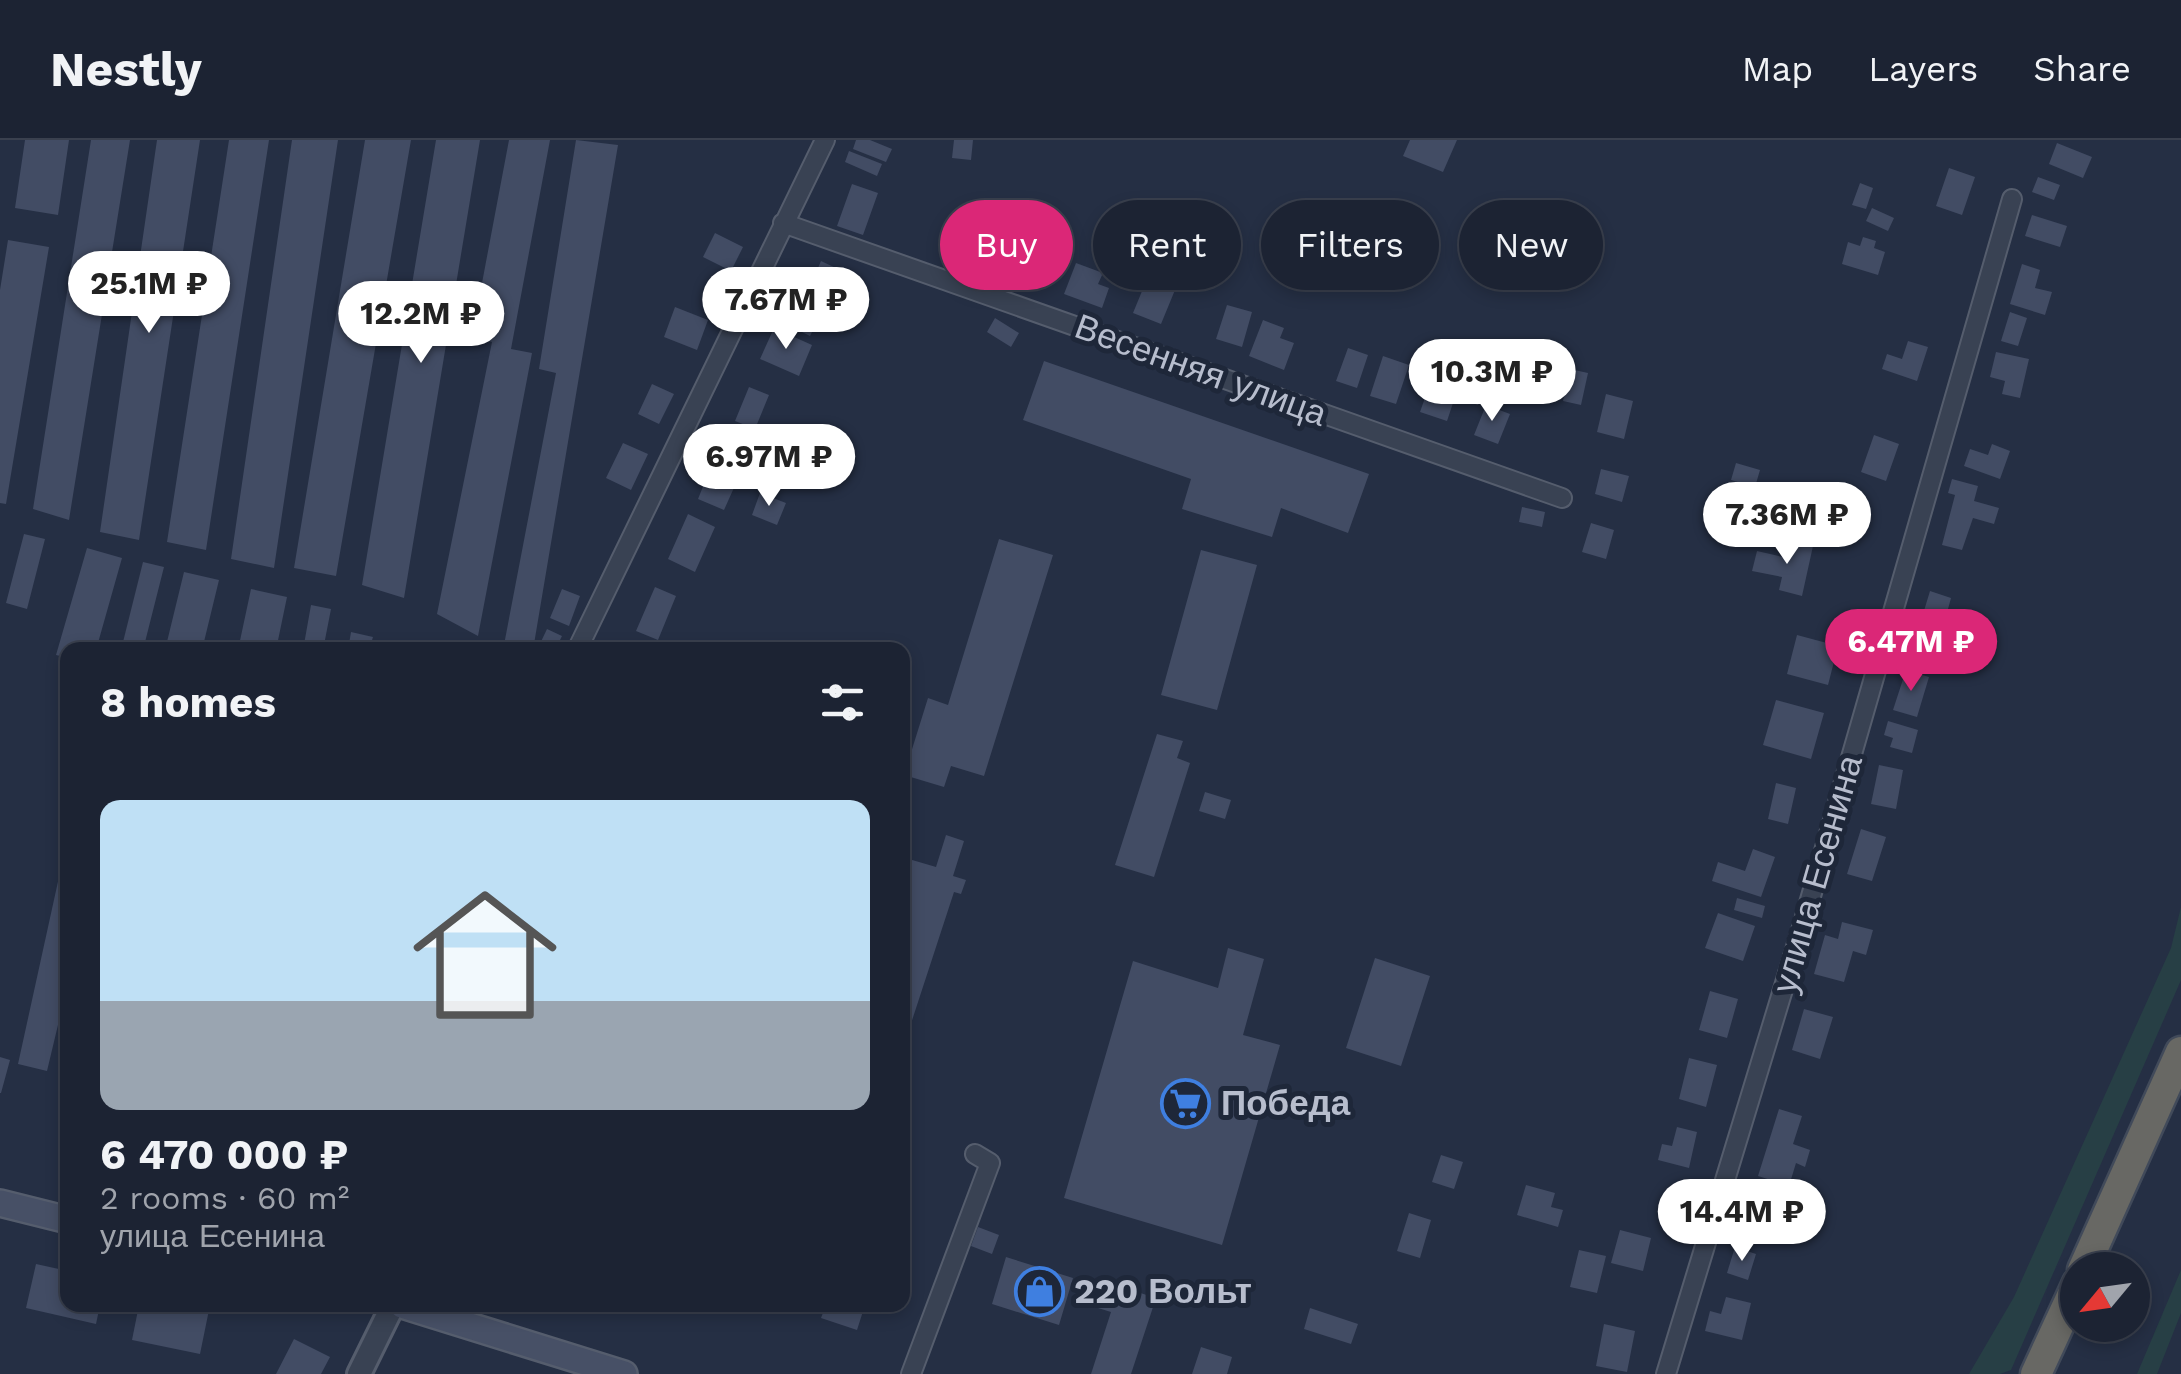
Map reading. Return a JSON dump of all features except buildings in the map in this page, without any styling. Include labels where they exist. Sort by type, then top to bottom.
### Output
[{"type":"highway","points":[[2092,1252],[2181,1052]]},
{"type":"highway","points":[[2036,1374],[2060,1322]]},
{"type":"main road","points":[[0,1203],[60,1218]]},
{"type":"main road","points":[[425,1312],[624,1374]]},
{"type":"street","points":[[581,642],[782,222],[826,140]]},
{"type":"street","name":"улица Есенина","points":[[1666,1374],[1804,924],[2012,199]]},
{"type":"street","name":"Весенняя улица","points":[[782,222],[1562,498]]},
{"type":"street","points":[[910,1374],[990,1163],[974,1154]]},
{"type":"street","points":[[358,1374],[389,1312]]},
{"type":"green space","points":[[2181,907],[2181,980],[2011,1370],[1969,1374],[2014,1297],[2171,948]]},
{"type":"green space","points":[[2181,1270],[2181,1313],[2157,1374],[2137,1374]]},
{"type":"place","name":"Победа","points":[[1186,1103]]},
{"type":"place","name":"220 Вольт","points":[[1039,1291]]}]
